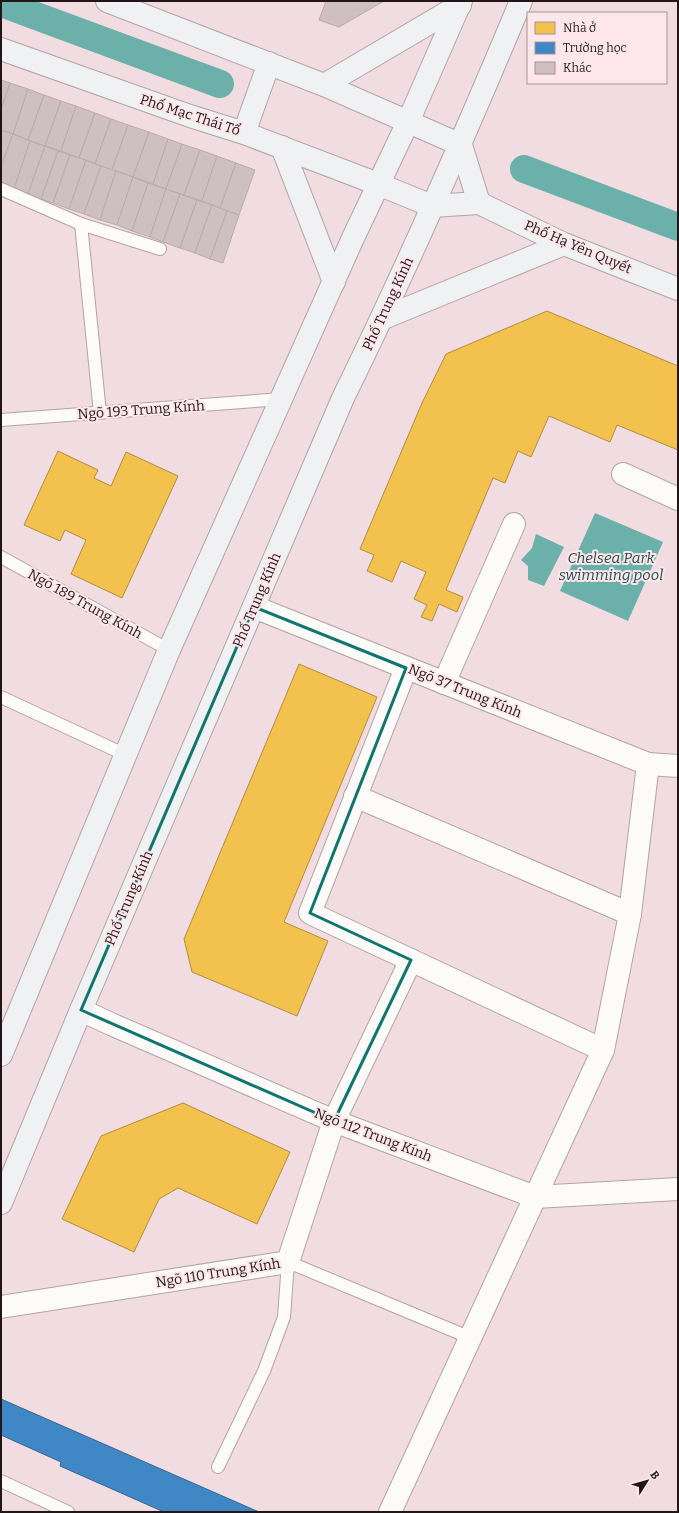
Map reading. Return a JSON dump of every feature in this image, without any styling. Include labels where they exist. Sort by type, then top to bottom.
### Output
[{"type":"main road","points":[[107,1],[324,85],[461,145],[479,203]]},
{"type":"main road","name":"Phố Trung Kính","points":[[1,1203],[81,1010],[343,398],[461,145],[521,1]]},
{"type":"main road","points":[[324,85],[460,3]]},
{"type":"main road","points":[[1,1055],[169,650],[378,184],[408,122],[460,3]]},
{"type":"main road","name":"Phố Mạc Thái Tổ","points":[[1,49],[190,116],[244,133],[432,206]]},
{"type":"main road","points":[[244,133],[269,63]]},
{"type":"main road","points":[[282,147],[334,282]]},
{"type":"main road","name":"Phố Hạ Yên Quyết","points":[[432,206],[479,203],[564,244],[678,289]]},
{"type":"main road","points":[[381,319],[564,244]]},
{"type":"street","points":[[623,474],[678,499]]},
{"type":"street","points":[[444,683],[514,524]]},
{"type":"street","name":"Ngõ 37 Trung Kính","points":[[254,608],[648,764],[678,766]]},
{"type":"street","points":[[406,668],[310,913],[603,1050]]},
{"type":"street","points":[[390,1512],[603,1050],[630,914],[648,764]]},
{"type":"street","points":[[355,796],[630,914]]},
{"type":"street","name":"Ngõ 110 Trung Kính","points":[[1,1307],[288,1262],[334,1121],[411,960]]},
{"type":"street","name":"Ngõ 112 Trung Kính","points":[[81,1010],[334,1121],[535,1197],[678,1189]]},
{"type":"lane","points":[[1,189],[81,224],[160,249]]},
{"type":"lane","points":[[81,224],[100,413]]},
{"type":"lane","name":"Ngõ 193 Trung Kính","points":[[1,420],[282,399]]},
{"type":"lane","name":"Ngõ 189 Trung Kính","points":[[1,557],[169,650]]},
{"type":"lane","points":[[1,698],[126,755]]},
{"type":"lane","points":[[218,1467],[264,1371],[284,1317],[288,1262],[471,1338]]},
{"type":"lane","points":[[1,1481],[68,1512]]},
{"type":"highlighted area","points":[[254,607],[406,668],[310,913],[411,960],[334,1121],[81,1010]]},
{"type":"water","name":"Chelsea Park swimming pool","points":[[595,513],[663,542],[628,621],[560,591]]},
{"type":"water","points":[[536,534],[564,547],[544,586],[528,580],[528,566],[521,560],[532,548]]},
{"type":"building: Nhà ở","points":[[547,311],[678,366],[678,450],[617,425],[610,442],[549,416],[531,457],[518,451],[505,483],[493,478],[446,590],[463,597],[457,612],[439,604],[432,621],[421,617],[427,605],[414,599],[426,572],[401,561],[392,582],[367,571],[374,555],[360,549],[422,403],[446,354]]},
{"type":"building: Nhà ở","points":[[58,451],[98,470],[94,478],[111,486],[126,452],[178,476],[122,598],[71,574],[86,540],[65,530],[60,541],[24,525]]},
{"type":"building: Nhà ở","points":[[299,664],[377,697],[284,922],[328,941],[297,1016],[192,972],[184,939]]},
{"type":"building: Nhà ở","points":[[183,1103],[290,1152],[257,1224],[178,1188],[159,1199],[134,1252],[62,1219],[101,1136]]},
{"type":"building: Trường học","points":[[1,1399],[259,1512],[164,1512],[60,1466],[61,1462],[1,1435]]},
{"type":"building: Khác","points":[[326,1],[384,1],[339,27],[319,20]]},
{"type":"building: Khác","points":[[1,80],[10,83],[1,110]]},
{"type":"building: Khác","points":[[10,83],[28,89],[13,134],[1,130],[1,110]]},
{"type":"building: Khác","points":[[28,89],[44,95],[28,140],[13,134]]},
{"type":"building: Khác","points":[[44,95],[61,101],[45,146],[28,140]]},
{"type":"building: Khác","points":[[61,101],[76,106],[61,151],[45,146]]},
{"type":"building: Khác","points":[[76,106],[95,113],[79,158],[61,151]]},
{"type":"building: Khác","points":[[95,113],[111,119],[95,164],[79,158]]},
{"type":"building: Khác","points":[[111,119],[128,125],[112,170],[95,164]]},
{"type":"building: Khác","points":[[128,125],[149,132],[133,177],[112,170]]},
{"type":"building: Khác","points":[[1,130],[13,134],[1,167]]},
{"type":"building: Khác","points":[[149,132],[168,139],[153,184],[133,177]]},
{"type":"building: Khác","points":[[13,134],[30,141],[14,189],[1,184],[1,167]]},
{"type":"building: Khác","points":[[168,139],[182,144],[166,189],[153,184]]},
{"type":"building: Khác","points":[[30,141],[45,146],[28,194],[14,189]]},
{"type":"building: Khác","points":[[182,144],[200,150],[184,195],[166,189]]},
{"type":"building: Khác","points":[[45,146],[58,151],[41,199],[28,194]]},
{"type":"building: Khác","points":[[200,150],[217,156],[202,201],[184,195]]},
{"type":"building: Khác","points":[[58,151],[70,155],[53,203],[41,199]]},
{"type":"building: Khác","points":[[70,155],[86,160],[69,209],[53,203]]},
{"type":"building: Khác","points":[[217,156],[236,163],[220,208],[202,201]]},
{"type":"building: Khác","points":[[86,160],[101,166],[84,214],[69,209]]},
{"type":"building: Khác","points":[[236,163],[255,170],[239,215],[220,208]]},
{"type":"building: Khác","points":[[101,166],[116,171],[100,220],[84,214]]},
{"type":"building: Khác","points":[[116,171],[133,177],[117,225],[100,220]]},
{"type":"building: Khác","points":[[133,177],[148,183],[132,231],[117,225]]},
{"type":"building: Khác","points":[[148,183],[166,189],[150,237],[132,231]]},
{"type":"building: Khác","points":[[166,189],[180,194],[163,242],[150,237]]},
{"type":"building: Khác","points":[[180,194],[197,200],[180,248],[163,242]]},
{"type":"building: Khác","points":[[197,200],[212,205],[195,253],[180,248]]},
{"type":"building: Khác","points":[[212,205],[227,211],[210,259],[195,253]]},
{"type":"building: Khác","points":[[227,211],[239,215],[223,263],[210,259]]},
{"type":"waterway","points":[[1,3],[220,84]]},
{"type":"waterway","points":[[524,169],[678,227]]}]
